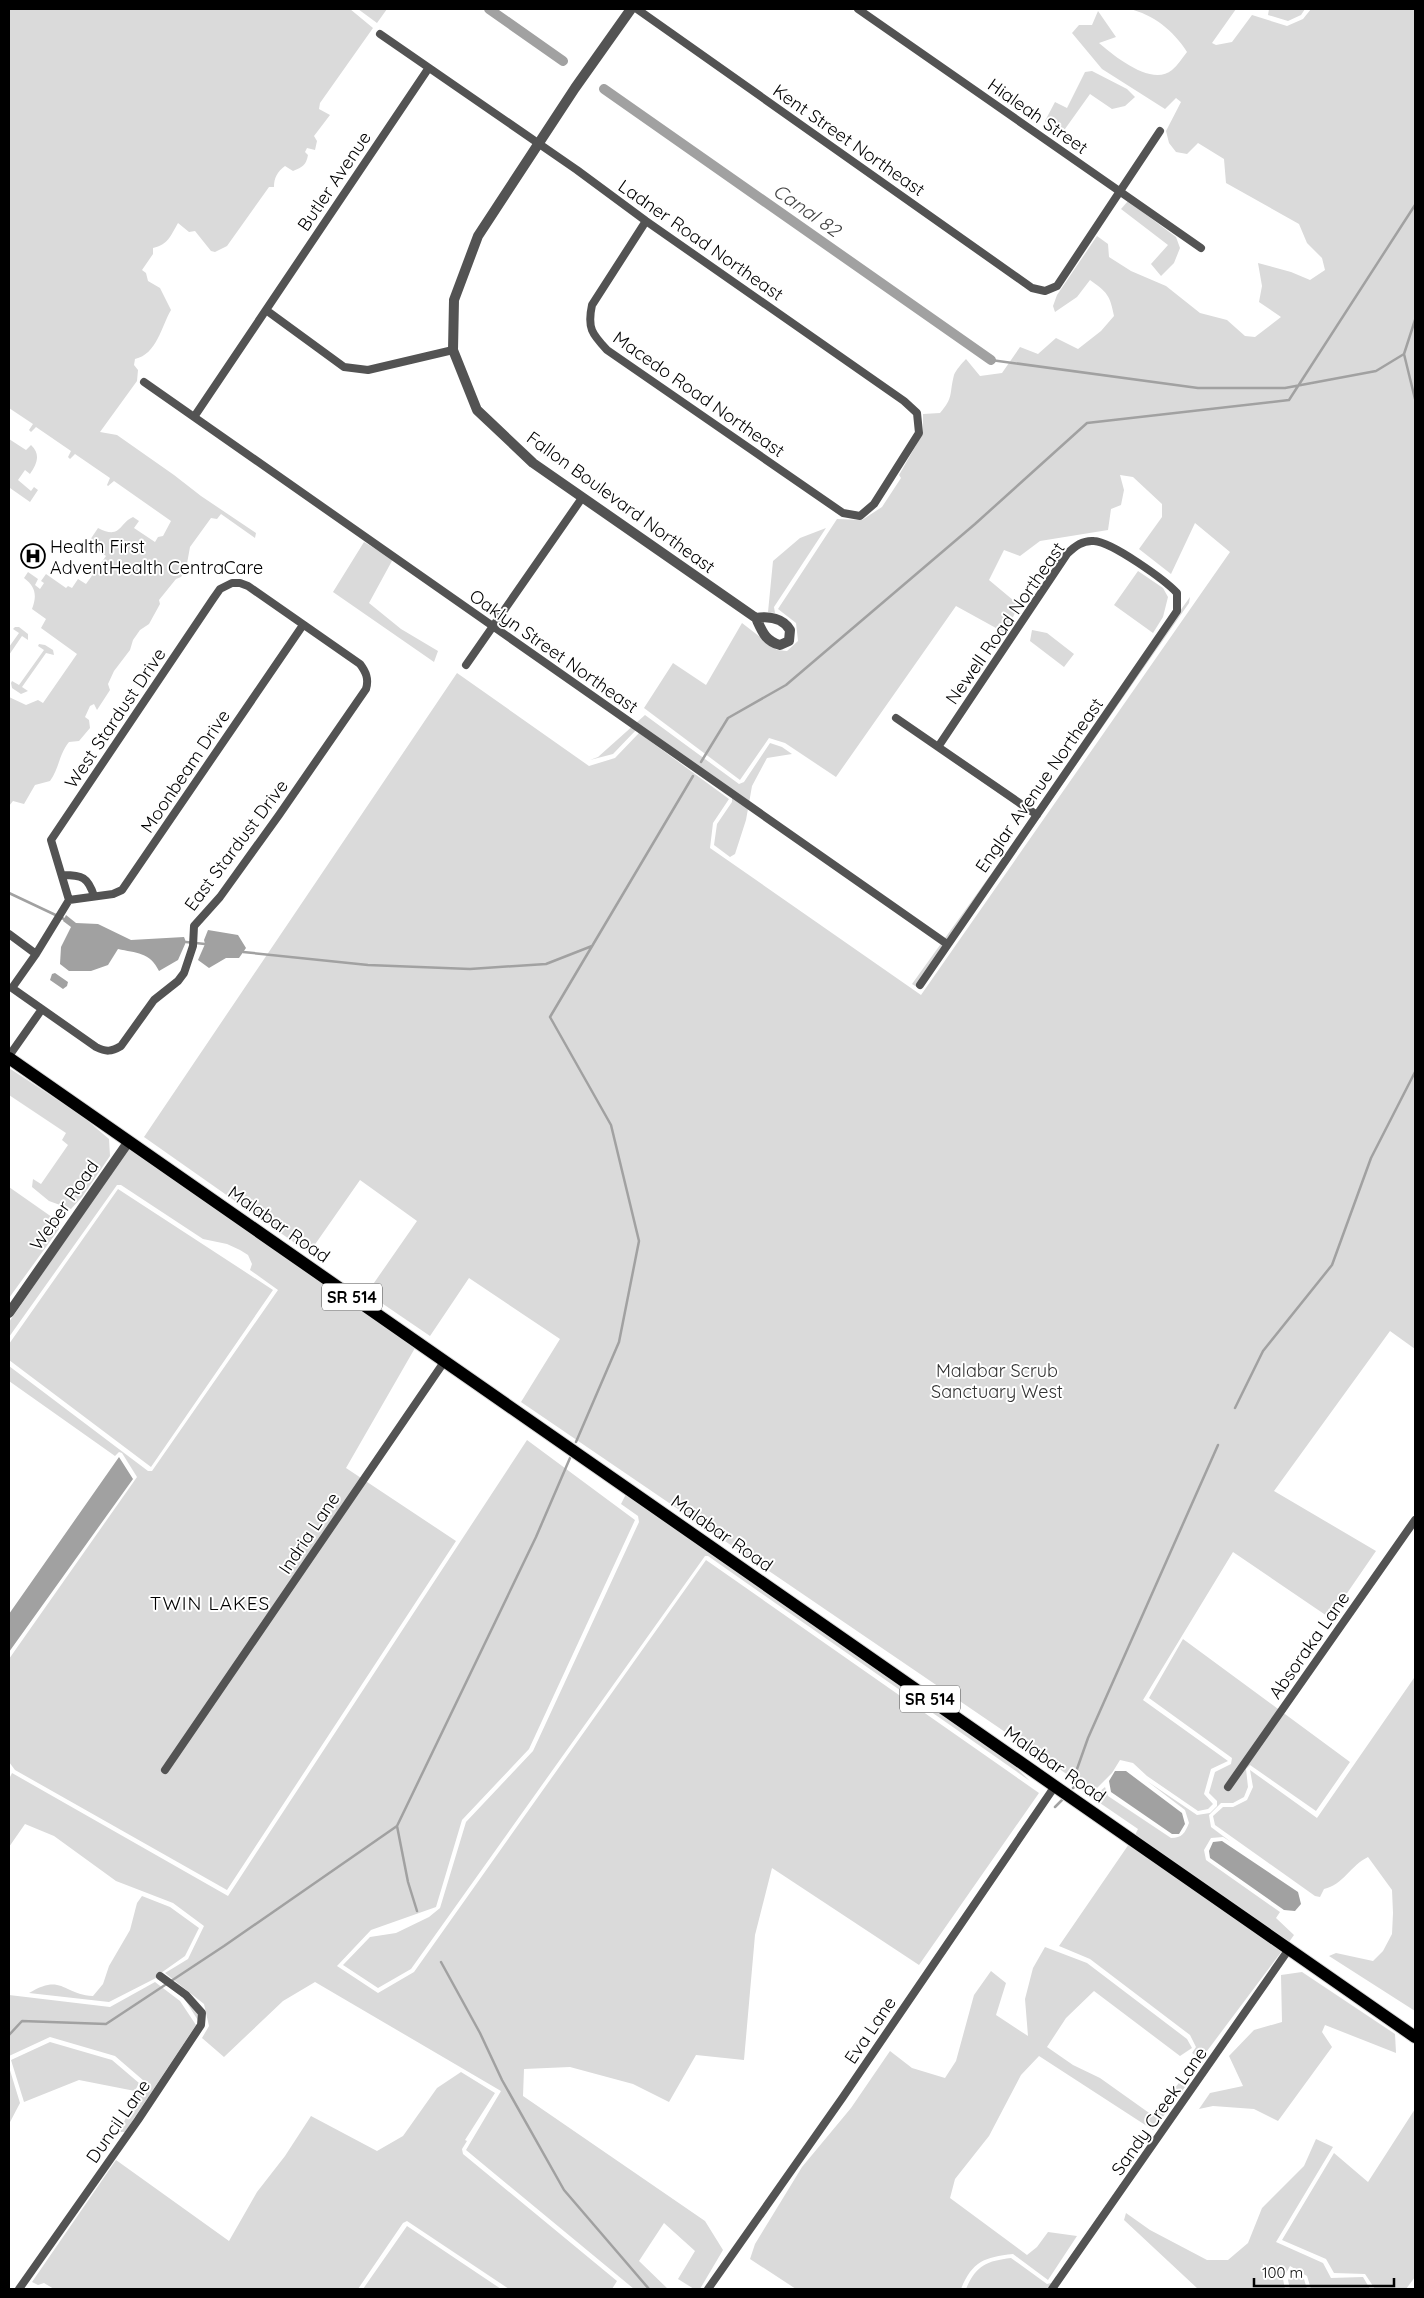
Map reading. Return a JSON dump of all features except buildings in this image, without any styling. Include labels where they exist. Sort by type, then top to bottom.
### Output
[{"type":"main road","name":"Malabar Road","points":[[9,1057],[1415,2037]]},
{"type":"street","name":"Fallon Boulevard Northeast","points":[[631,9],[538,143],[478,236],[454,300],[453,350],[477,410],[533,463],[756,618]]},
{"type":"street","name":"Kent Street Northeast","points":[[637,9],[1032,288],[1045,291],[1057,286],[1121,192]]},
{"type":"street","name":"Hialeah Street","points":[[858,9],[1201,248]]},
{"type":"street","name":"Ladner Road Northeast","points":[[380,34],[904,401],[917,413],[919,433],[874,504]]},
{"type":"street","name":"Butler Avenue","points":[[194,417],[428,69]]},
{"type":"street","points":[[1121,192],[1160,131]]},
{"type":"street","name":"Macedo Road Northeast","points":[[646,221],[592,305],[589,318],[594,337],[607,350],[843,513],[860,516],[874,504]]},
{"type":"street","points":[[266,310],[344,367],[368,370],[453,350]]},
{"type":"street","name":"Oaklyn Street Northeast","points":[[144,382],[947,944]]},
{"type":"street","points":[[466,665],[582,498]]},
{"type":"street","name":"Newell Road Northeast","points":[[938,746],[1067,554],[1077,545],[1083,542],[1096,541],[1117,550],[1172,588],[1177,593],[1178,601]]},
{"type":"street","name":"West Stardust Drive","points":[[69,900],[50,840],[220,590],[232,583],[248,586],[303,625]]},
{"type":"street","name":"Englar Avenue Northeast","points":[[920,985],[1177,611],[1178,601]]},
{"type":"street","name":"Moonbeam Drive","points":[[69,900],[122,890],[303,625]]},
{"type":"street","name":"East Stardust Drive","points":[[42,1009],[96,1047],[105,1051],[112,1051],[126,1040],[154,1000],[178,981],[184,973],[193,946],[194,926],[220,897],[366,688],[367,677],[360,664],[303,625]]},
{"type":"street","points":[[896,718],[1037,815]]},
{"type":"street","points":[[62,875],[79,875],[86,880],[94,896]]},
{"type":"street","points":[[9,1057],[42,1009],[12,988],[36,954],[69,900]]},
{"type":"street","points":[[9,934],[36,954]]},
{"type":"street","name":"Weber Road","points":[[9,1313],[129,1141]]},
{"type":"street","name":"Indria Lane","points":[[166,1770],[444,1362]]},
{"type":"street","name":"Absoraka Lane","points":[[1228,1787],[1415,1520]]},
{"type":"street","name":"Eva Lane","points":[[708,2289],[843,2097],[1055,1786]]},
{"type":"street","name":"Sandy Creek Lane","points":[[1052,2289],[1289,1949]]},
{"type":"street","name":"Duncil Lane","points":[[19,2289],[138,2120],[201,2025],[202,2012],[186,1995],[160,1976]]},
{"type":"green space","points":[[9,9],[350,9],[373,28],[320,103],[319,109],[330,115],[314,136],[317,141],[315,150],[307,148],[305,152],[308,155],[304,165],[293,171],[285,166],[278,173],[275,178],[274,187],[269,187],[227,246],[215,252],[211,251],[195,231],[189,232],[178,223],[166,242],[153,248],[153,254],[142,270],[146,273],[148,281],[160,288],[171,310],[153,346],[148,352],[135,359],[134,365],[138,370],[137,381],[100,432],[117,435],[256,533],[255,538],[221,514],[217,519],[211,518],[190,547],[186,569],[181,577],[176,579],[159,600],[160,604],[149,624],[140,630],[133,640],[130,650],[114,671],[108,684],[110,690],[97,710],[94,704],[90,706],[85,717],[89,720],[90,728],[79,741],[69,742],[50,781],[35,785],[24,804],[13,801],[9,806],[9,697],[26,705],[38,700],[43,703],[77,654],[41,628],[46,619],[32,609],[35,600],[33,588],[24,578],[28,572],[38,579],[35,585],[40,589],[44,583],[41,581],[46,574],[66,588],[68,586],[72,588],[78,579],[86,584],[106,556],[88,543],[98,528],[111,532],[115,531],[133,517],[139,521],[134,528],[155,542],[158,537],[163,536],[171,521],[114,481],[108,486],[110,478],[75,454],[70,459],[68,457],[71,451],[36,427],[31,432],[29,430],[33,424],[9,408]]},
{"type":"green space","points":[[358,9],[387,9],[377,23]]},
{"type":"green space","name":"Malabar Scrub Sanctuary West","points":[[1129,9],[1236,9],[1212,43],[1216,45],[1232,42],[1252,15],[1287,26],[1303,19],[1311,9],[1415,9],[1415,1349],[1390,1331],[1274,1491],[1376,1551],[1330,1618],[1233,1552],[1143,1700],[1228,1761],[1211,1769],[1204,1794],[1213,1804],[1208,1809],[1198,1811],[1147,1776],[1133,1763],[1120,1760],[1112,1773],[1093,1792],[521,1402],[560,1339],[469,1278],[430,1336],[367,1293],[417,1221],[360,1180],[309,1253],[144,1137],[457,673],[589,766],[615,758],[639,733],[729,799],[713,823],[710,848],[921,995],[1230,552],[1195,523],[1171,574],[1139,549],[1162,517],[1162,504],[1133,477],[1120,475],[1124,490],[1121,505],[1111,509],[1108,530],[1040,541],[1020,556],[1004,550],[989,580],[1019,605],[1005,633],[956,606],[836,777],[785,743],[769,738],[740,780],[644,708],[673,663],[706,685],[742,623],[777,650],[787,651],[798,641],[796,623],[778,609],[837,519],[862,520],[882,507],[901,478],[899,475],[923,433],[923,414],[940,413],[944,408],[949,399],[954,375],[966,359],[980,376],[1002,373],[1020,347],[1038,354],[1056,338],[1078,349],[1101,331],[1114,316],[1113,309],[1107,295],[1090,280],[1077,297],[1055,312],[1053,306],[1057,295],[1097,236],[1108,244],[1109,257],[1131,271],[1166,286],[1200,313],[1227,320],[1245,336],[1255,337],[1281,317],[1259,302],[1262,286],[1258,263],[1291,272],[1310,280],[1325,270],[1322,258],[1307,243],[1299,224],[1226,183],[1224,159],[1198,143],[1187,154],[1176,152],[1169,143],[1166,131],[1181,102],[1176,98],[1165,109],[1102,69],[1072,33],[1079,25],[1092,25],[1098,11],[1116,37],[1099,43],[1106,49],[1123,62],[1144,72],[1154,75],[1164,74],[1172,70],[1187,52],[1182,44],[1162,24],[1138,11]]},
{"type":"green space","points":[[1269,9],[1305,9],[1301,15],[1288,21],[1268,15]]},
{"type":"green space","points":[[1092,71],[1127,89],[1135,97],[1125,106],[1112,109],[1090,94],[1060,136],[1045,121],[1055,102],[1067,108],[1085,72]]},
{"type":"green space","points":[[1128,201],[1176,237],[1180,248],[1174,263],[1161,276],[1151,264],[1168,245],[1121,209]]},
{"type":"green space","points":[[9,439],[26,450],[31,445],[37,455],[36,463],[30,474],[25,470],[18,480],[31,491],[34,487],[38,490],[30,502],[10,488],[9,490]]},
{"type":"green space","points":[[826,528],[774,607],[775,613],[768,612],[773,561],[800,538]]},
{"type":"green space","points":[[364,542],[393,559],[369,603],[401,629],[438,651],[434,662],[333,592]]},
{"type":"green space","points":[[1138,571],[1163,588],[1168,597],[1163,617],[1153,633],[1114,605]]},
{"type":"green space","points":[[1190,597],[1189,603],[920,989],[912,984]]},
{"type":"green space","points":[[19,627],[28,634],[28,640],[22,636],[9,655],[9,647],[19,633],[13,629]]},
{"type":"green space","points":[[1032,630],[1047,633],[1074,654],[1064,667],[1030,641]]},
{"type":"green space","points":[[39,644],[53,650],[54,655],[46,653],[22,687],[28,691],[21,694],[12,688],[11,683],[12,681],[19,685],[44,650],[38,646]]},
{"type":"green space","points":[[645,715],[739,784],[744,782],[770,743],[782,747],[792,754],[767,758],[752,786],[746,820],[735,854],[730,857],[714,845],[717,824],[732,802],[732,797],[636,730],[613,754],[590,760],[598,757]]},
{"type":"green space","points":[[9,1068],[82,1116],[109,1139],[110,1156],[82,1197],[71,1209],[49,1201],[32,1187],[33,1179],[41,1184],[68,1145],[62,1140],[66,1133],[9,1095]]},
{"type":"green space","points":[[129,1148],[415,1348],[346,1468],[456,1541],[227,1890],[15,1770],[9,1762],[9,1659],[137,1477],[122,1453],[119,1452],[115,1456],[9,1381],[9,1366],[148,1471],[152,1471],[278,1290],[250,1270],[252,1264],[248,1255],[227,1244],[203,1239],[121,1185],[117,1185],[9,1337],[9,1322]]},
{"type":"green space","points":[[9,1187],[59,1222],[59,1229],[9,1298]]},
{"type":"green space","points":[[118,1189],[273,1290],[151,1467],[9,1360],[9,1344]]},
{"type":"green space","points":[[527,1440],[635,1520],[529,1749],[462,1820],[436,1907],[371,1930],[337,1966],[378,1993],[414,1972],[706,1560],[1039,1793],[919,1965],[772,1868],[755,1935],[744,2060],[696,2055],[669,2102],[633,2084],[570,2067],[524,2069],[523,2096],[705,2221],[723,2250],[700,2289],[694,2289],[678,2279],[695,2251],[664,2223],[639,2261],[668,2289],[634,2289],[466,2150],[501,2091],[315,1982],[283,2001],[224,2057],[202,2038],[209,2026],[204,2004],[165,1973],[188,1959],[204,1926],[173,1903],[116,1881],[54,1836],[25,1824],[9,1847],[9,1779],[12,1773],[228,1896]]},
{"type":"green space","points":[[626,1494],[1006,1758],[1030,1781],[708,1556],[705,1556],[411,1969],[378,1988],[343,1965],[370,1937],[396,1933],[429,1917],[440,1908],[466,1822],[533,1751],[639,1522],[638,1516],[621,1504]]},
{"type":"green space","points":[[1183,1639],[1350,1762],[1316,1811],[1250,1765],[1246,1769],[1248,1787],[1244,1797],[1233,1803],[1221,1803],[1209,1815],[1211,1827],[1231,1842],[1223,1837],[1211,1838],[1204,1850],[1206,1860],[1280,1912],[1276,1918],[1294,1935],[1289,1942],[1135,1835],[1138,1829],[1078,1788],[1093,1797],[1105,1787],[1108,1796],[1171,1838],[1180,1836],[1186,1830],[1189,1823],[1185,1810],[1147,1781],[1197,1815],[1210,1813],[1217,1806],[1217,1801],[1209,1793],[1215,1772],[1231,1764],[1232,1758],[1149,1698]]},
{"type":"green space","points":[[1414,1678],[1415,2011],[1329,1956],[1336,1953],[1373,1961],[1383,1951],[1392,1934],[1392,1890],[1368,1857],[1331,1887],[1324,1889],[1320,1897],[1315,1896],[1215,1825],[1213,1816],[1223,1807],[1233,1807],[1247,1800],[1253,1787],[1250,1770],[1317,1818]]},
{"type":"green space","points":[[1129,1844],[1282,1951],[1201,2059],[1192,2053],[1196,2047],[1190,2035],[1090,1959],[1059,1946]]},
{"type":"green space","points":[[142,1896],[170,1907],[199,1928],[185,1956],[161,1973],[190,1997],[202,2012],[204,2020],[199,2036],[181,2055],[199,2022],[184,1998],[156,1978],[109,2002],[29,1993],[40,1987],[56,1985],[93,1996],[103,1984],[109,1966],[130,1930],[137,1903]]},
{"type":"green space","points":[[1045,1947],[1087,1963],[1187,2039],[1192,2048],[1180,2056],[1094,1991],[1066,2018],[1047,2047],[1073,2065],[1100,2078],[1152,2115],[1179,2083],[1185,2087],[1153,2130],[1039,2056],[1021,2075],[989,2136],[955,2179],[950,2198],[1027,2255],[1037,2247],[1048,2232],[1077,2236],[1048,2280],[1013,2254],[994,2257],[980,2262],[965,2280],[961,2289],[796,2289],[750,2259],[755,2244],[802,2167],[851,2108],[890,2051],[912,2068],[945,2078],[956,2061],[974,1995],[991,1971],[1006,1983],[996,2015],[1028,2036],[1025,1999],[1033,1968]]},
{"type":"green space","points":[[1302,1972],[1395,2034],[1396,2053],[1325,2025],[1322,2032],[1332,2047],[1278,2121],[1254,2109],[1213,2106],[1199,2109],[1210,2093],[1243,2086],[1229,2056],[1254,2030],[1282,2022],[1281,1975]]},
{"type":"green space","points":[[155,1982],[180,2001],[196,2025],[125,2132],[119,2132],[144,2081],[115,2056],[50,2037],[9,2056],[9,1995],[110,2007]]},
{"type":"green space","points":[[50,2042],[112,2060],[139,2083],[135,2091],[79,2080],[24,2102],[11,2060]]},
{"type":"green space","points":[[9,2067],[20,2103],[9,2124]]},
{"type":"green space","points":[[461,2072],[495,2093],[465,2140],[467,2141],[462,2149],[463,2154],[617,2281],[612,2289],[509,2289],[407,2221],[403,2223],[358,2289],[54,2289],[44,2283],[38,2285],[32,2282],[116,2160],[229,2241],[257,2192],[285,2156],[311,2116],[377,2151],[403,2136],[437,2088]]},
{"type":"green space","points":[[1415,2109],[1415,2277],[1406,2289],[1375,2289],[1365,2274],[1334,2273],[1326,2259],[1282,2240],[1334,2153],[1368,2182]]},
{"type":"green space","points":[[1316,2139],[1333,2147],[1276,2242],[1323,2263],[1331,2278],[1363,2277],[1370,2289],[1311,2289],[1307,2276],[1290,2266],[1283,2279],[1285,2289],[1198,2289],[1124,2220],[1126,2213],[1150,2230],[1207,2260],[1228,2260],[1248,2243],[1262,2208],[1304,2166]]},
{"type":"green space","points":[[407,2226],[501,2289],[363,2289]]},
{"type":"green space","points":[[1011,2258],[1047,2284],[1051,2283],[1056,2276],[1059,2279],[1052,2289],[966,2289],[978,2269],[995,2261]]},
{"type":"green space","points":[[1292,2272],[1304,2279],[1307,2289],[1290,2289],[1288,2280]]},
{"type":"shaded area","points":[[66,915],[76,923],[98,924],[131,940],[184,937],[186,942],[178,960],[159,971],[151,960],[142,954],[118,949],[108,965],[91,971],[69,971],[60,964],[61,947],[71,927],[63,921]]},
{"type":"shaded area","points":[[208,930],[238,935],[246,948],[239,958],[226,958],[209,968],[198,960],[205,944],[204,940]]},
{"type":"shaded area","points":[[55,973],[68,982],[67,986],[63,989],[50,980],[52,974]]},
{"type":"shaded area","points":[[119,1457],[133,1479],[9,1652],[9,1614]]},
{"type":"shaded area","points":[[1115,1771],[1126,1771],[1182,1813],[1185,1824],[1179,1834],[1172,1834],[1111,1792],[1109,1781]]},
{"type":"shaded area","points":[[1222,1841],[1298,1892],[1301,1904],[1295,1911],[1284,1910],[1210,1858],[1209,1851],[1213,1842]]},
{"type":"waterway","name":"Canal 82","points":[[489,9],[563,61]]},
{"type":"waterway","name":"Canal 82","points":[[604,89],[991,360]]},
{"type":"waterway","points":[[701,762],[728,718],[786,685],[975,524],[1087,423],[1289,400],[1415,205]]},
{"type":"waterway","points":[[1415,320],[1404,354],[1415,399]]},
{"type":"waterway","points":[[991,360],[1198,388],[1285,388],[1376,371],[1404,354]]},
{"type":"waterway","points":[[576,1442],[619,1342],[639,1241],[611,1125],[550,1017],[693,776]]},
{"type":"waterway","points":[[9,893],[64,919]]},
{"type":"waterway","points":[[186,942],[205,944]]},
{"type":"waterway","points":[[243,952],[368,965],[470,969],[546,964],[592,946]]},
{"type":"waterway","points":[[1235,1408],[1263,1351],[1332,1265],[1371,1158],[1415,1072]]},
{"type":"waterway","points":[[1073,1788],[1077,1784],[1077,1769],[1088,1738],[1218,1445]]},
{"type":"waterway","points":[[9,2035],[22,2021],[106,2024],[224,1946],[397,1826],[536,1537],[570,1458]]},
{"type":"waterway","points":[[1055,1807],[1062,1800]]},
{"type":"waterway","points":[[397,1826],[408,1882],[417,1911]]},
{"type":"waterway","points":[[441,1962],[480,2033],[502,2080],[564,2190],[649,2289]]},
{"type":"place","name":"Health First AdventHealth CentraCare","points":[[33,556]]},
{"type":"district","name":"TWIN LAKES","points":[[210,1603]]}]
